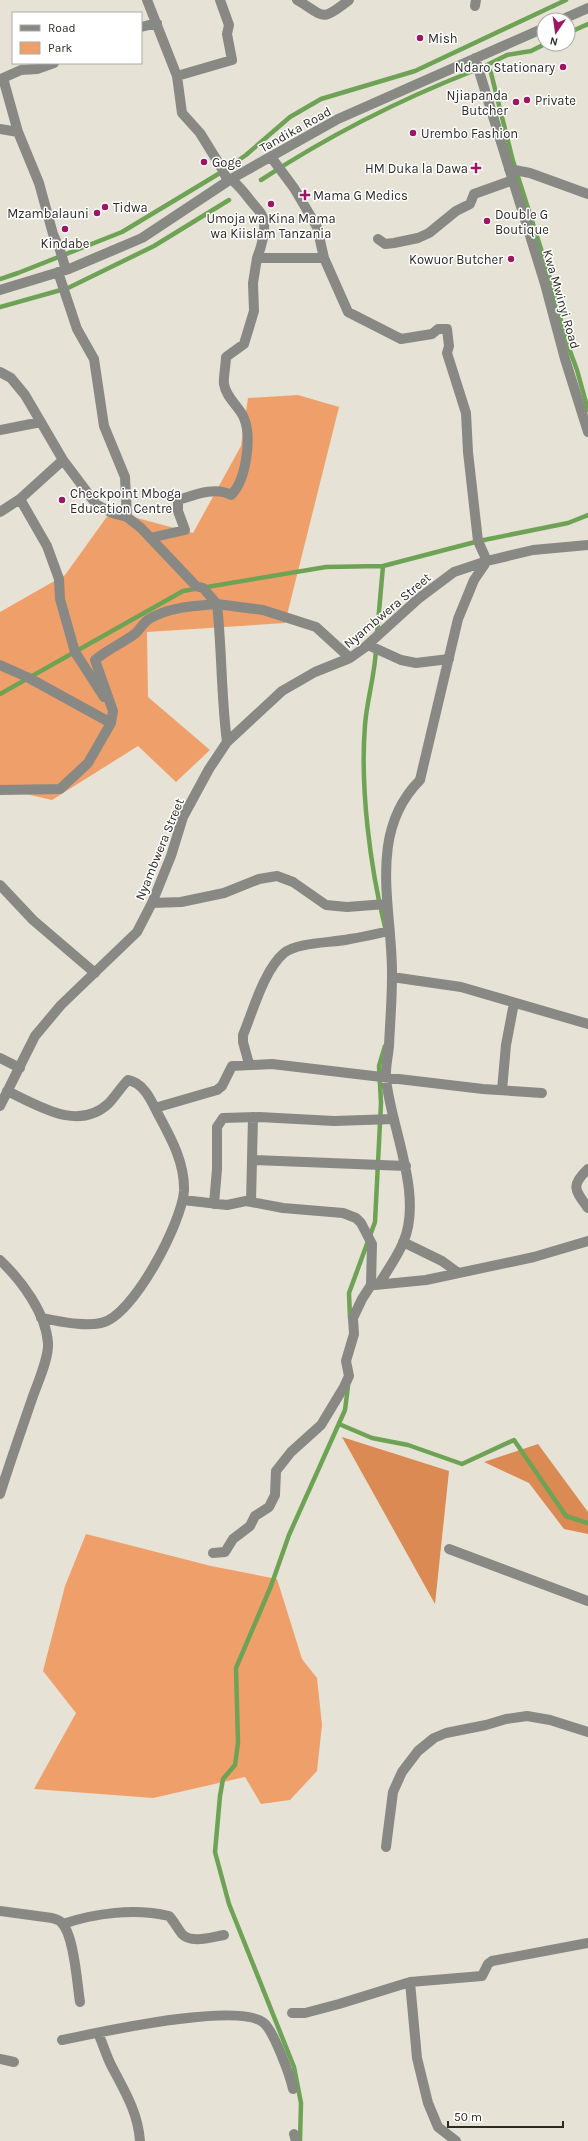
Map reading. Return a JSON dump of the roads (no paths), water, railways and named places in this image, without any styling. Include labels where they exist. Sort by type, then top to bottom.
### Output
[{"type":"street","points":[[147,0],[177,76],[182,113],[200,133],[230,180],[244,190],[249,199],[262,213],[264,223],[263,244],[257,258],[253,283],[254,311],[244,344],[226,356],[223,383],[228,397],[244,418],[248,448],[245,466],[236,490],[231,494],[224,491],[202,493],[178,500],[178,511],[185,530],[150,538]]},
{"type":"street","points":[[177,76],[232,60],[227,34],[229,25],[220,0]]},
{"type":"street","points":[[297,0],[318,15],[326,16],[334,12],[349,0]]},
{"type":"street","points":[[576,13],[588,8]]},
{"type":"street","points":[[142,27],[157,23]]},
{"type":"street","name":"Tandika Road","points":[[0,290],[62,271],[142,238],[230,180],[338,119],[536,31]]},
{"type":"street","name":"Kwa Mwinyi Road","points":[[475,58],[545,284],[565,359],[588,432]]},
{"type":"street","points":[[51,64],[37,69],[21,70],[4,78],[18,132],[39,183],[53,234],[60,250],[62,271],[77,329],[94,359],[99,404],[104,426],[125,477],[127,517]]},
{"type":"street","points":[[0,129],[18,132]]},
{"type":"street","points":[[213,1553],[225,1552],[233,1539],[250,1526],[255,1516],[269,1507],[274,1495],[276,1471],[291,1452],[320,1425],[344,1387],[349,1376],[346,1361],[354,1334],[353,1318],[362,1299],[375,1285],[403,1242],[408,1226],[409,1193],[406,1166],[394,1119],[386,1076],[392,977],[386,904],[385,858],[394,818],[409,790],[420,780],[458,619],[474,580],[487,561],[478,541],[468,452],[466,413],[447,353],[449,346],[447,329],[438,329],[432,334],[401,339],[386,333],[348,312],[324,258],[317,227],[294,188],[271,157]]},
{"type":"street","points":[[510,169],[530,173],[588,194]]},
{"type":"street","points":[[378,239],[385,244],[394,244],[418,238],[429,233],[456,211],[470,204],[473,194],[513,180]]},
{"type":"street","points":[[257,258],[324,258]]},
{"type":"street","points":[[0,372],[11,378],[25,395],[63,460],[96,504],[112,513],[127,517],[141,528],[196,586],[203,588],[217,604],[227,742]]},
{"type":"street","points":[[0,430],[41,422]]},
{"type":"street","points":[[0,512],[20,499],[63,460]]},
{"type":"street","points":[[20,499],[47,546],[59,579],[60,599],[75,652],[113,711]]},
{"type":"street","name":"Nyambwera Street","points":[[0,1106],[35,1036],[61,1005],[138,932],[152,903],[171,856],[183,817],[208,769],[227,742],[282,691],[315,672],[350,658],[368,645],[418,600],[454,572],[487,561],[533,550],[588,545]]},
{"type":"street","points":[[0,790],[60,789],[88,763],[111,723],[113,711],[95,660],[104,652],[136,633],[148,620],[164,612],[188,607],[217,604],[263,610],[316,627],[350,658]]},
{"type":"street","points":[[368,645],[401,660],[416,663],[449,659]]},
{"type":"street","points":[[0,665],[29,678],[111,723]]},
{"type":"street","points":[[152,903],[181,902],[224,893],[259,879],[277,876],[293,882],[326,904],[347,907],[386,904]]},
{"type":"street","points":[[0,885],[33,920],[95,974]]},
{"type":"street","points":[[249,1064],[243,1042],[243,1036],[265,981],[276,961],[285,952],[295,947],[351,939],[389,931]]},
{"type":"street","points":[[392,977],[441,982],[588,1024]]},
{"type":"street","points":[[502,1090],[506,1045],[514,1002]]},
{"type":"street","points":[[0,1058],[20,1068]]},
{"type":"street","points":[[155,1108],[217,1090],[222,1086],[232,1066],[249,1064],[386,1076],[542,1094]]},
{"type":"street","points":[[7,1091],[60,1115],[76,1117],[96,1112],[108,1104],[128,1080],[136,1082],[142,1086],[155,1108],[179,1158],[184,1190],[182,1200],[165,1245],[133,1299],[119,1312],[103,1323],[89,1324],[41,1318]]},
{"type":"street","points":[[214,1204],[218,1169],[217,1124],[223,1118],[253,1117],[334,1121],[394,1119]]},
{"type":"street","points":[[251,1202],[253,1117]]},
{"type":"street","points":[[252,1160],[406,1166]]},
{"type":"street","points":[[588,1169],[577,1180],[575,1186],[577,1192],[588,1208]]},
{"type":"street","points":[[182,1200],[214,1204],[251,1202],[288,1208],[343,1213],[356,1218],[361,1222],[371,1239],[375,1285]]},
{"type":"street","points":[[375,1285],[426,1280],[457,1272],[534,1257],[588,1241]]},
{"type":"street","points":[[403,1242],[442,1260],[457,1272]]},
{"type":"street","points":[[0,1260],[9,1268],[32,1301],[41,1318],[48,1344],[44,1366],[0,1494]]},
{"type":"street","points":[[449,1549],[588,1601]]},
{"type":"street","points":[[386,1847],[393,1792],[402,1772],[414,1756],[434,1738],[446,1733],[506,1719],[527,1716],[550,1720],[588,1732]]},
{"type":"street","points":[[0,1911],[52,1918],[63,1924],[70,1942],[80,2002]]},
{"type":"street","points":[[63,1924],[91,1917],[147,1912],[169,1916],[182,1935],[188,1938],[193,1939],[224,1935]]},
{"type":"street","points":[[292,2013],[305,2012],[339,2004],[410,1982],[482,1976],[488,1964],[492,1961],[588,1943]]},
{"type":"street","points":[[410,1982],[412,2022],[417,2058],[428,2103],[438,2127],[456,2141]]},
{"type":"street","points":[[62,2040],[126,2026],[211,2016],[240,2017],[258,2020],[263,2022],[270,2032],[285,2061],[290,2073],[293,2089]]},
{"type":"street","points":[[98,2033],[109,2060],[133,2106],[139,2127],[140,2141]]},
{"type":"street","points":[[0,2059],[14,2062]]},
{"type":"waterway","points":[[0,279],[122,232],[220,173],[246,155],[290,117],[321,99],[415,71],[566,0]]},
{"type":"waterway","points":[[576,29],[588,24]]},
{"type":"waterway","points":[[536,48],[531,51],[507,55],[487,65],[491,73],[513,161],[548,271],[566,340],[577,370],[588,410]]},
{"type":"waterway","points":[[261,180],[312,148],[364,120],[418,94],[473,71]]},
{"type":"waterway","points":[[0,307],[68,288],[154,246],[229,200]]},
{"type":"waterway","points":[[0,694],[183,591],[326,567],[383,566],[479,541],[568,523],[588,515]]},
{"type":"waterway","points":[[377,634],[383,566]]},
{"type":"waterway","points":[[376,649],[365,725],[364,774],[365,800],[371,853],[385,927]]},
{"type":"waterway","points":[[350,1318],[349,1293],[375,1222],[381,1103],[379,1066],[385,1046]]},
{"type":"waterway","points":[[300,2141],[301,2103],[294,2067],[229,1904],[215,1852],[223,1779],[235,1765],[238,1743],[236,1668],[271,1586],[289,1535],[345,1410],[348,1386]]},
{"type":"waterway","points":[[339,1424],[372,1438],[408,1445],[462,1464],[514,1440],[566,1516],[588,1523]]},
{"type":"place","name":"Mish","points":[[420,38]]},
{"type":"place","name":"Ndaro Stationary","points":[[563,67]]},
{"type":"place","name":"Private","points":[[527,100]]},
{"type":"place","name":"Njiapanda Butcher","points":[[516,102]]},
{"type":"place","name":"Urembo Fashion","points":[[413,133]]},
{"type":"place","name":"Goge","points":[[204,162]]},
{"type":"place","name":"HM Duka la Dawa","points":[[476,168]]},
{"type":"place","name":"Mama G Medics","points":[[305,195]]},
{"type":"place","name":"Umoja wa Kina Mama wa Kiislam Tanzania","points":[[271,204]]},
{"type":"place","name":"Tidwa","points":[[105,207]]},
{"type":"place","name":"Mzambalauni","points":[[97,213]]},
{"type":"place","name":"Double G Boutique","points":[[487,221]]},
{"type":"place","name":"Kindabe","points":[[65,229]]},
{"type":"place","name":"Kowuor Butcher","points":[[511,259]]},
{"type":"place","name":"Checkpoint Mboga Education Centre","points":[[62,500]]}]
